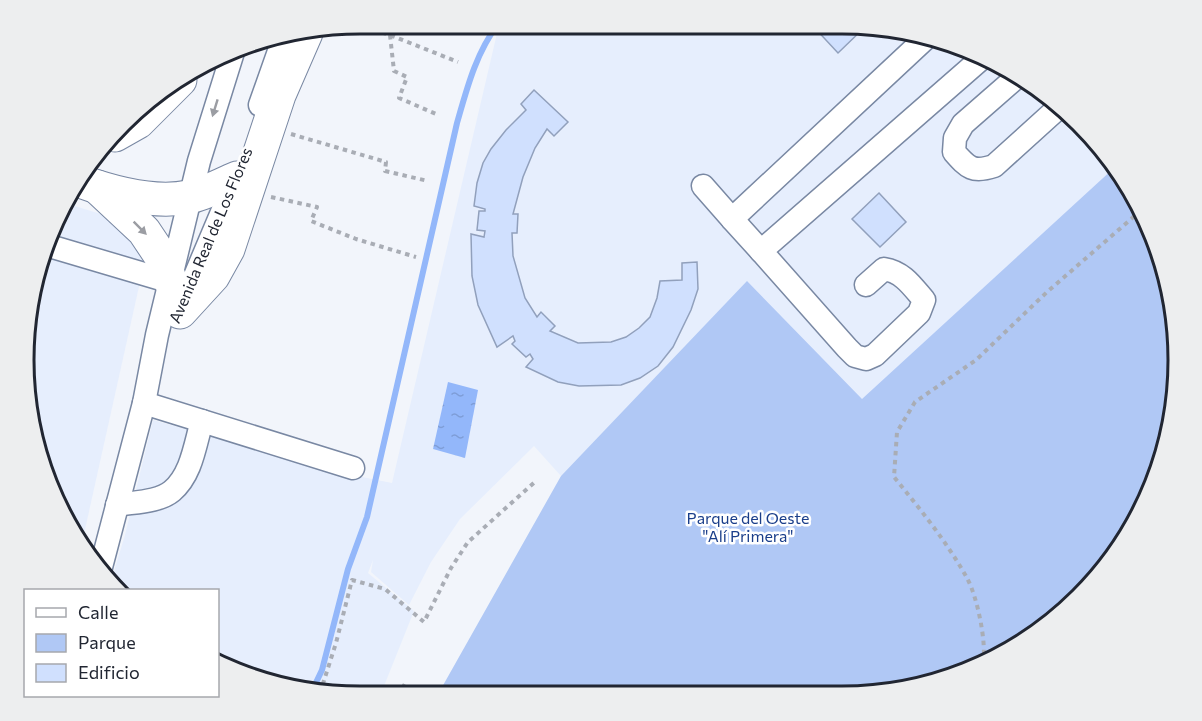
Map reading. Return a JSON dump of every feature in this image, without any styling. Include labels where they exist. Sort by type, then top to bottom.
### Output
[{"type":"highway","points":[[88,184],[144,231],[162,258],[176,297],[213,276],[228,249],[242,185],[303,40]]},
{"type":"highway","points":[[88,184],[154,199],[190,197],[242,185]]},
{"type":"street","name":"Avenida Real de Los Flores","points":[[242,185],[282,45]]},
{"type":"street","points":[[732,219],[920,45]]},
{"type":"street","name":"Avenida Real de Los Flores","points":[[103,560],[144,403],[152,363],[176,297],[190,197],[230,62]]},
{"type":"street","points":[[761,250],[976,63]]},
{"type":"street","points":[[1011,81],[963,124],[955,138],[954,152],[968,168],[983,170],[994,166],[1053,113]]},
{"type":"street","points":[[703,186],[846,348],[855,356],[866,359],[875,355],[919,313],[924,300],[903,276],[894,270],[884,269],[866,285]]},
{"type":"street","points":[[55,248],[176,297]]},
{"type":"street","name":"Avenida Real de Los Flores","points":[[152,363],[176,297]]},
{"type":"street","points":[[144,403],[352,468]]},
{"type":"street","points":[[117,505],[153,499],[172,492],[188,469],[202,421]]},
{"type":"path","points":[[436,114],[399,98],[407,77],[394,71],[390,34],[458,62]]},
{"type":"path","points":[[267,127],[386,162],[385,171],[428,181]]},
{"type":"path","points":[[242,185],[316,207],[311,221],[356,239],[416,257]]},
{"type":"path","points":[[985,654],[980,619],[968,580],[927,518],[894,477],[897,432],[915,402],[976,360],[1047,292],[1134,216]]},
{"type":"path","points":[[323,684],[336,644],[352,580],[385,589],[424,622],[451,568],[468,543],[536,481]]},
{"type":"path","points":[[404,686],[406,682]]},
{"type":"shaded area","points":[[497,34],[842,34],[905,41],[966,59],[1023,89],[1072,130],[1108,173],[862,400],[747,282],[561,476],[534,446],[460,519],[431,562],[409,605],[371,572],[373,560],[368,573],[414,611],[384,686],[318,684],[276,675],[236,662],[219,654],[219,589],[128,589],[113,573],[153,420],[352,475],[392,483]]},
{"type":"shaded area","points":[[73,206],[150,229],[84,534],[59,485],[46,445],[37,403],[34,360],[37,318],[46,276],[59,236]]},
{"type":"green space","name":"Parque del Oeste \"Alí Primera\"","points":[[1108,173],[1134,216],[1156,276],[1167,339],[1165,403],[1150,465],[1124,524],[1087,575],[1040,619],[1023,632],[966,662],[926,675],[884,684],[863,686],[443,686],[561,476],[747,281],[862,399]]},
{"type":"water","points":[[448,382],[478,390],[465,458],[433,449]]},
{"type":"building","points":[[820,34],[857,35],[838,53]]},
{"type":"building","points":[[534,90],[568,122],[554,136],[547,129],[535,148],[523,177],[513,214],[518,214],[517,233],[512,233],[513,256],[525,298],[537,317],[541,312],[555,326],[550,331],[578,343],[611,342],[626,337],[650,317],[660,281],[682,280],[682,263],[697,262],[698,289],[691,310],[673,347],[658,366],[640,378],[621,385],[579,386],[558,382],[526,367],[533,359],[530,354],[526,357],[512,344],[515,341],[513,336],[497,347],[478,305],[472,276],[471,234],[484,237],[485,231],[477,230],[479,211],[485,211],[485,209],[474,206],[477,183],[483,163],[491,149],[526,110],[521,104]]},
{"type":"building","points":[[879,193],[906,222],[880,247],[852,219]]},
{"type":"waterway","points":[[316,684],[322,670],[348,569],[367,517],[457,123],[478,59],[491,34]]}]
